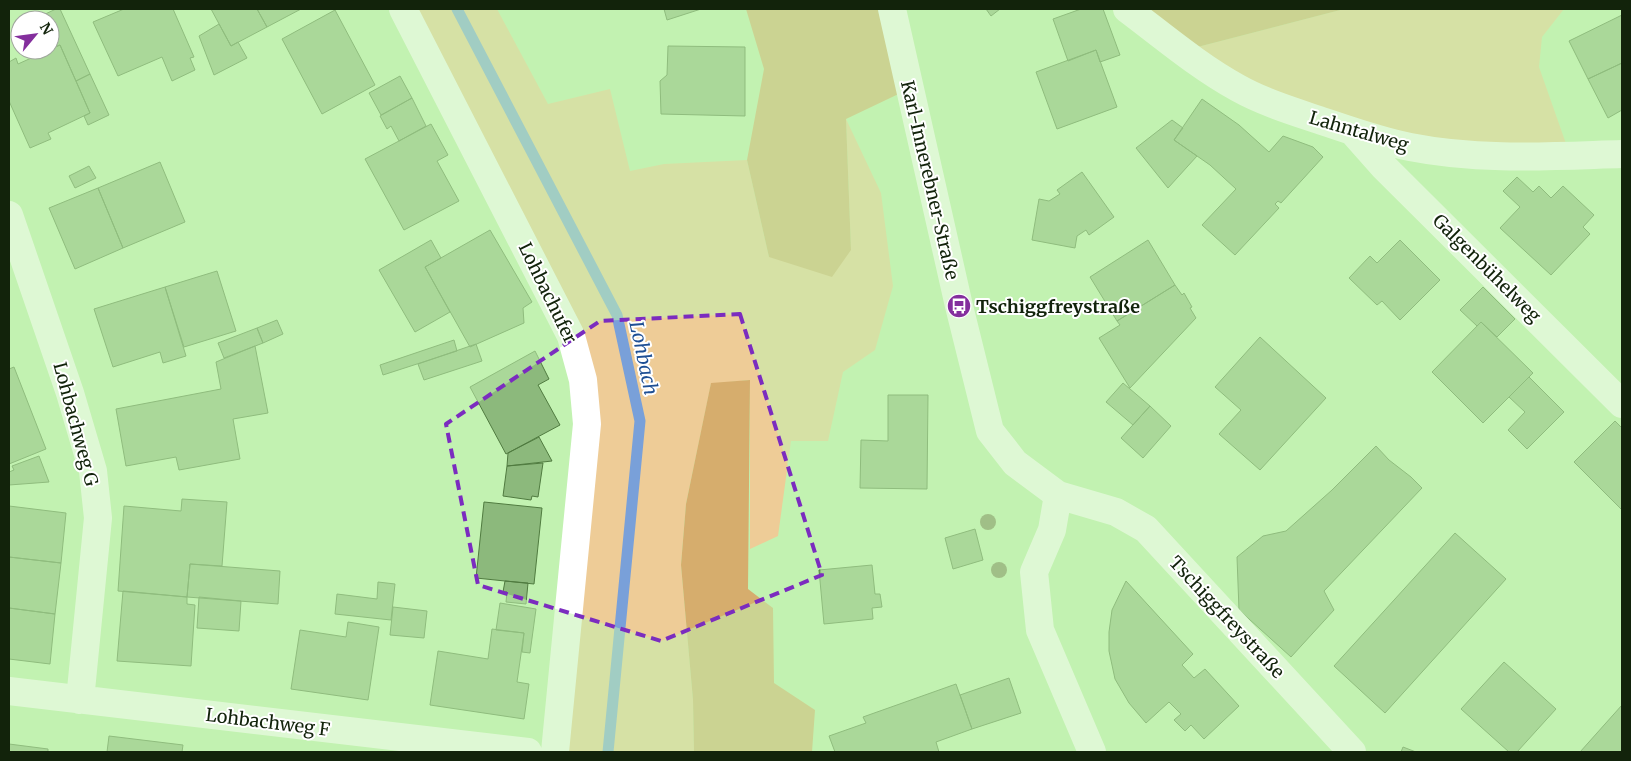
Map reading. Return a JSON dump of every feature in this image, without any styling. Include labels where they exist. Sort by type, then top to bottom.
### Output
[{"type":"street","name":"Lohbachufer","points":[[403,9],[572,336],[583,380],[587,424],[556,752]]},
{"type":"street","name":"Karl-Innerebner-Straße","points":[[892,9],[959,306],[990,431],[1015,463],[1058,495]]},
{"type":"street","name":"Lahntalweg","points":[[1127,9],[1211,72],[1240,89],[1268,102],[1352,132],[1410,147],[1465,155],[1518,157],[1622,154]]},
{"type":"street","name":"Galgenbühelweg","points":[[1352,132],[1383,166],[1622,404]]},
{"type":"street","name":"Lohbachweg G","points":[[9,215],[70,393],[93,471],[98,518],[80,700]]},
{"type":"street","points":[[1058,495],[1052,530],[1034,572],[1040,630],[1092,752]]},
{"type":"street","name":"Tschiggfreystraße","points":[[1058,495],[1116,512],[1146,529],[1352,752]]},
{"type":"street","name":"Lohbachweg F","points":[[9,691],[528,752]]},
{"type":"highlighted area","points":[[740,314],[822,575],[661,641],[478,585],[446,424],[600,321]]},
{"type":"shaded area","points":[[403,9],[497,9],[548,104],[610,89],[630,171],[664,164],[747,160],[769,257],[851,250],[846,119],[881,193],[893,286],[875,350],[843,372],[828,441],[791,441],[778,536],[750,549],[750,380],[711,384],[686,504],[681,565],[693,700],[694,752],[555,752],[583,380]]},
{"type":"shaded area","points":[[746,9],[892,9],[909,89],[846,119],[851,250],[832,277],[769,257],[747,160],[764,69]]},
{"type":"shaded area","points":[[1127,9],[1344,9],[1182,51]]},
{"type":"shaded area","points":[[1344,9],[1564,9],[1542,37],[1539,67],[1570,155],[1352,131],[1182,51]]},
{"type":"shaded area","points":[[750,380],[748,589],[773,608],[774,683],[815,710],[812,752],[694,752],[693,700],[681,565],[686,504],[711,383]]},
{"type":"building","points":[[60,9],[90,74],[76,81],[60,45],[60,10],[54,10]]},
{"type":"building","points":[[124,9],[173,9],[194,57],[190,58],[195,70],[172,81],[162,57],[118,76],[93,22]]},
{"type":"building","points":[[211,9],[257,9],[267,27],[231,46]]},
{"type":"building","points":[[257,9],[301,9],[267,27]]},
{"type":"building","points":[[664,9],[701,9],[667,20]]},
{"type":"building","points":[[986,9],[1000,9],[991,16]]},
{"type":"building","points":[[1081,9],[1103,9],[1120,55],[1100,62],[1096,50],[1068,61],[1053,19]]},
{"type":"building","points":[[335,10],[375,85],[322,114],[282,39]]},
{"type":"building","points":[[1622,15],[1622,63],[1588,79],[1569,41]]},
{"type":"building","points":[[219,24],[231,46],[238,42],[247,58],[214,75],[199,36]]},
{"type":"building","points":[[60,45],[90,113],[48,133],[51,139],[30,148],[9,101],[9,62],[17,60],[18,64],[27,60],[60,60]]},
{"type":"building","points":[[668,46],[745,47],[745,116],[661,114],[660,81],[667,75]]},
{"type":"building","points":[[1096,50],[1117,107],[1057,129],[1036,72]]},
{"type":"building","points":[[1622,63],[1622,110],[1608,118],[1588,79]]},
{"type":"building","points":[[90,74],[109,115],[88,125],[84,116],[90,113],[76,81]]},
{"type":"building","points":[[400,76],[412,98],[381,115],[369,93]]},
{"type":"building","points":[[412,98],[426,126],[399,141],[391,126],[387,129],[380,116]]},
{"type":"building","points":[[1202,99],[1239,125],[1269,152],[1283,136],[1313,147],[1323,157],[1281,203],[1278,201],[1275,204],[1279,208],[1235,255],[1202,225],[1236,189],[1210,165],[1174,140]]},
{"type":"building","points":[[1172,120],[1183,128],[1174,140],[1197,156],[1168,188],[1136,148]]},
{"type":"building","points":[[431,124],[448,155],[437,161],[459,201],[404,230],[365,159]]},
{"type":"building","points":[[160,162],[185,222],[123,248],[98,188]]},
{"type":"building","points":[[89,166],[96,178],[75,188],[69,176]]},
{"type":"building","points":[[1082,172],[1114,217],[1089,235],[1086,230],[1077,236],[1075,248],[1032,240],[1039,199],[1049,201],[1060,194],[1057,190]]},
{"type":"building","points":[[1517,177],[1533,192],[1539,186],[1551,198],[1563,186],[1594,215],[1583,227],[1590,234],[1551,275],[1500,228],[1520,207],[1503,191]]},
{"type":"building","points":[[98,188],[123,248],[75,269],[49,208]]},
{"type":"building","points":[[490,230],[532,302],[523,308],[524,323],[470,347],[425,267]]},
{"type":"building","points":[[431,240],[441,258],[425,267],[450,312],[415,332],[379,270]]},
{"type":"building","points":[[1148,240],[1175,285],[1117,321],[1090,277]]},
{"type":"building","points":[[1400,240],[1440,280],[1400,320],[1382,301],[1377,305],[1349,278],[1370,256],[1377,263]]},
{"type":"building","points":[[217,271],[236,331],[184,347],[165,287]]},
{"type":"building","points":[[1175,285],[1182,295],[1184,293],[1196,318],[1130,388],[1099,338],[1120,325],[1117,321]]},
{"type":"building","points":[[165,287],[186,356],[163,363],[160,352],[113,367],[94,309]]},
{"type":"building","points":[[1483,287],[1515,319],[1497,337],[1481,322],[1477,326],[1460,310]]},
{"type":"building","points":[[277,320],[283,334],[263,343],[257,328]]},
{"type":"building","points":[[1481,322],[1533,373],[1483,423],[1432,372]]},
{"type":"building","points":[[257,328],[263,343],[224,358],[218,343]]},
{"type":"building","points":[[1260,337],[1326,398],[1260,470],[1219,434],[1241,410],[1215,387]]},
{"type":"building","points":[[454,340],[457,351],[383,375],[380,365]]},
{"type":"building","points":[[476,344],[482,361],[424,380],[418,364]]},
{"type":"building","points":[[255,346],[268,413],[233,419],[240,459],[179,470],[176,457],[126,466],[116,409],[221,389],[216,362]]},
{"type":"building","points":[[535,351],[549,379],[538,385],[560,425],[506,454],[470,387]]},
{"type":"building","points":[[14,367],[46,449],[9,464],[9,369]]},
{"type":"building","points":[[1529,377],[1564,412],[1527,449],[1508,430],[1525,412],[1509,397]]},
{"type":"building","points":[[1123,383],[1150,406],[1133,425],[1106,402]]},
{"type":"building","points":[[888,395],[928,395],[927,489],[860,488],[861,440],[888,441]]},
{"type":"building","points":[[1150,406],[1171,426],[1143,458],[1121,438]]},
{"type":"building","points":[[1615,421],[1622,428],[1622,510],[1574,462]]},
{"type":"building","points":[[539,437],[552,461],[507,466],[508,453]]},
{"type":"building","points":[[1376,446],[1389,460],[1422,488],[1324,591],[1334,610],[1291,657],[1239,610],[1237,557],[1263,536],[1286,531],[1332,490]]},
{"type":"building","points":[[39,456],[49,482],[9,485],[9,472],[14,470],[12,466]]},
{"type":"building","points":[[543,463],[538,497],[532,496],[531,500],[503,496],[507,466]]},
{"type":"building","points":[[182,499],[227,502],[222,566],[190,564],[187,597],[118,591],[124,506],[181,511]]},
{"type":"building","points":[[484,502],[542,508],[534,584],[476,578]]},
{"type":"building","points":[[9,506],[66,513],[61,563],[9,557]]},
{"type":"building","points":[[975,529],[983,560],[953,569],[945,538]]},
{"type":"building","points":[[1455,533],[1506,579],[1385,713],[1334,666]]},
{"type":"building","points":[[9,557],[61,563],[55,614],[9,608]]},
{"type":"building","points":[[190,564],[280,571],[278,604],[187,597]]},
{"type":"building","points":[[872,565],[875,594],[880,594],[882,607],[872,608],[873,619],[824,624],[819,570]]},
{"type":"building","points":[[505,581],[528,583],[526,604],[506,602],[507,592],[503,592]]},
{"type":"building","points":[[1126,581],[1193,654],[1182,665],[1194,678],[1205,669],[1239,706],[1204,739],[1191,725],[1185,731],[1174,720],[1181,714],[1169,702],[1146,723],[1129,703],[1115,679],[1109,651],[1109,632],[1112,610]]},
{"type":"building","points":[[378,582],[395,584],[391,620],[335,614],[337,594],[377,599]]},
{"type":"building","points":[[123,591],[187,597],[187,604],[195,605],[191,666],[117,661]]},
{"type":"building","points":[[199,597],[241,601],[239,631],[197,628]]},
{"type":"building","points":[[500,603],[536,609],[530,653],[522,652],[524,633],[496,630]]},
{"type":"building","points":[[393,607],[427,611],[424,638],[390,635]]},
{"type":"building","points":[[9,608],[55,614],[50,664],[9,659]]},
{"type":"building","points":[[348,622],[379,627],[368,700],[291,689],[300,630],[346,637]]},
{"type":"building","points":[[492,629],[524,633],[517,682],[529,684],[524,719],[430,705],[438,651],[488,659]]},
{"type":"building","points":[[1504,662],[1556,709],[1517,752],[1509,752],[1461,709]]},
{"type":"building","points":[[1009,678],[1021,713],[972,729],[960,695]]},
{"type":"building","points":[[956,684],[972,729],[936,742],[939,752],[835,752],[829,736],[866,723],[863,717]]},
{"type":"building","points":[[1622,705],[1622,752],[1580,752]]},
{"type":"building","points":[[109,736],[183,745],[182,752],[107,752]]},
{"type":"building","points":[[9,744],[48,749],[48,752],[9,752]]},
{"type":"building","points":[[1403,747],[1416,752],[1401,752]]},
{"type":"waterway","name":"Lohbach","points":[[457,9],[617,315],[640,421],[608,752]]},
{"type":"place","name":"Tschiggfreystraße","points":[[959,306]]}]
